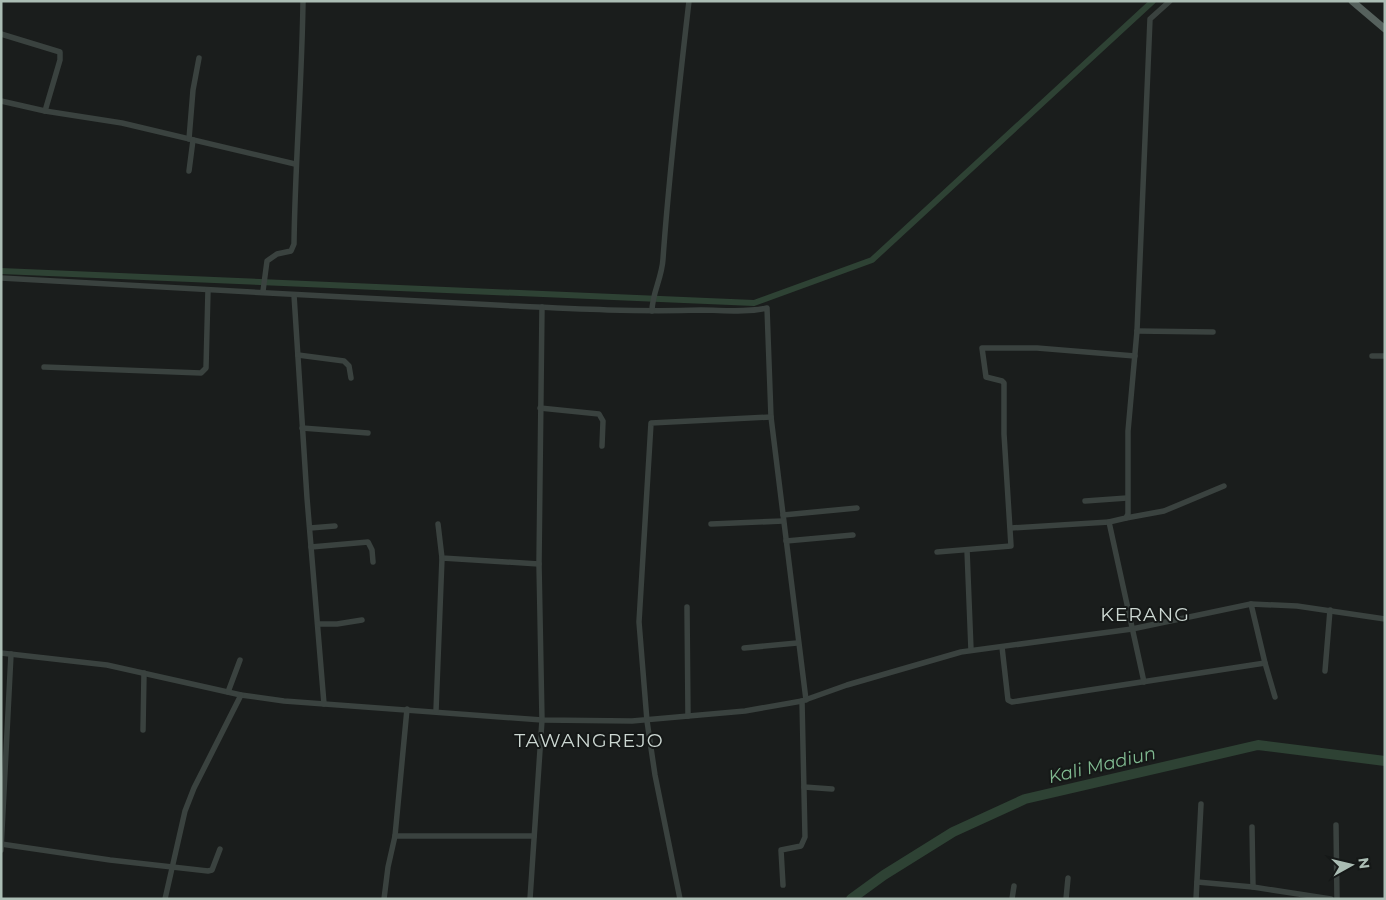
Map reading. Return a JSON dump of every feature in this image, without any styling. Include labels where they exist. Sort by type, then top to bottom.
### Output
[{"type":"main road","points":[[1352,1],[1385,29]]},
{"type":"street","points":[[263,290],[267,261],[277,254],[291,251],[293,248],[295,164],[302,76],[303,1]]},
{"type":"street","points":[[652,309],[654,294],[660,282],[663,264],[670,169],[689,1]]},
{"type":"street","points":[[1126,518],[1128,431],[1137,331],[1150,19],[1170,1]]},
{"type":"street","points":[[1,34],[60,52],[60,60],[45,111]]},
{"type":"street","points":[[189,171],[193,90],[199,58]]},
{"type":"street","points":[[1,101],[45,111],[122,123],[295,164]]},
{"type":"street","points":[[1,278],[208,290],[263,290],[294,296],[542,307],[652,309],[767,308],[771,417],[804,701],[804,841],[800,846],[780,850],[782,885]]},
{"type":"street","points":[[44,367],[201,373],[206,368],[208,290]]},
{"type":"street","points":[[294,296],[302,428],[324,704]]},
{"type":"street","points":[[530,899],[542,720],[540,408],[542,307]]},
{"type":"street","points":[[1137,331],[1213,332]]},
{"type":"street","points":[[937,552],[1009,548],[1011,528],[1004,434],[1004,383],[986,377],[982,348],[1037,348],[1135,356]]},
{"type":"street","points":[[298,355],[344,361],[349,366],[350,378]]},
{"type":"street","points":[[1372,356],[1385,356]]},
{"type":"street","points":[[540,408],[599,414],[603,421],[602,446]]},
{"type":"street","points":[[680,899],[655,776],[647,721],[639,622],[651,423],[771,417]]},
{"type":"street","points":[[302,428],[368,433]]},
{"type":"street","points":[[1011,528],[1109,522],[1145,516],[1164,511],[1224,486]]},
{"type":"street","points":[[1086,501],[1127,498]]},
{"type":"street","points":[[711,524],[783,518],[857,508]]},
{"type":"street","points":[[1109,522],[1144,682]]},
{"type":"street","points":[[436,711],[442,558],[438,524]]},
{"type":"street","points":[[310,528],[335,526]]},
{"type":"street","points":[[786,541],[853,535]]},
{"type":"street","points":[[311,547],[368,542],[372,550],[373,562]]},
{"type":"street","points":[[967,550],[971,650]]},
{"type":"street","points":[[442,558],[540,564]]},
{"type":"street","points":[[1251,604],[1275,697]]},
{"type":"street","points":[[1,653],[100,664],[228,692],[324,704],[542,720],[647,721],[745,711],[804,701],[951,654],[1132,629],[1251,604],[1330,610],[1385,619]]},
{"type":"street","points":[[687,607],[688,716]]},
{"type":"street","points":[[1325,672],[1330,610]]},
{"type":"street","points":[[318,624],[336,624],[362,620]]},
{"type":"street","points":[[744,648],[797,643]]},
{"type":"street","points":[[1002,647],[1010,702],[1265,663]]},
{"type":"street","points":[[1,850],[11,654]]},
{"type":"street","points":[[228,692],[240,660]]},
{"type":"street","points":[[143,730],[144,673]]},
{"type":"street","points":[[166,899],[171,866],[185,811],[194,788],[241,694]]},
{"type":"street","points":[[384,899],[388,867],[395,836],[407,709]]},
{"type":"street","points":[[804,787],[832,789]]},
{"type":"street","points":[[1196,899],[1201,804]]},
{"type":"street","points":[[1336,825],[1337,899]]},
{"type":"street","points":[[1252,827],[1253,887]]},
{"type":"street","points":[[395,836],[534,836]]},
{"type":"street","points":[[1,844],[110,860],[211,871],[220,849]]},
{"type":"street","points":[[1066,899],[1068,878]]},
{"type":"street","points":[[1197,882],[1253,887],[1331,899]]},
{"type":"street","points":[[1012,899],[1014,886]]},
{"type":"waterway","points":[[1,271],[754,303],[872,260],[1153,1]]},
{"type":"waterway","name":"Kali Madiun","points":[[851,899],[884,875],[953,832],[1025,799],[1258,745],[1385,761]]},
{"type":"district","name":"KERANG","points":[[1145,614]]},
{"type":"district","name":"TAWANGREJO","points":[[589,740]]}]
